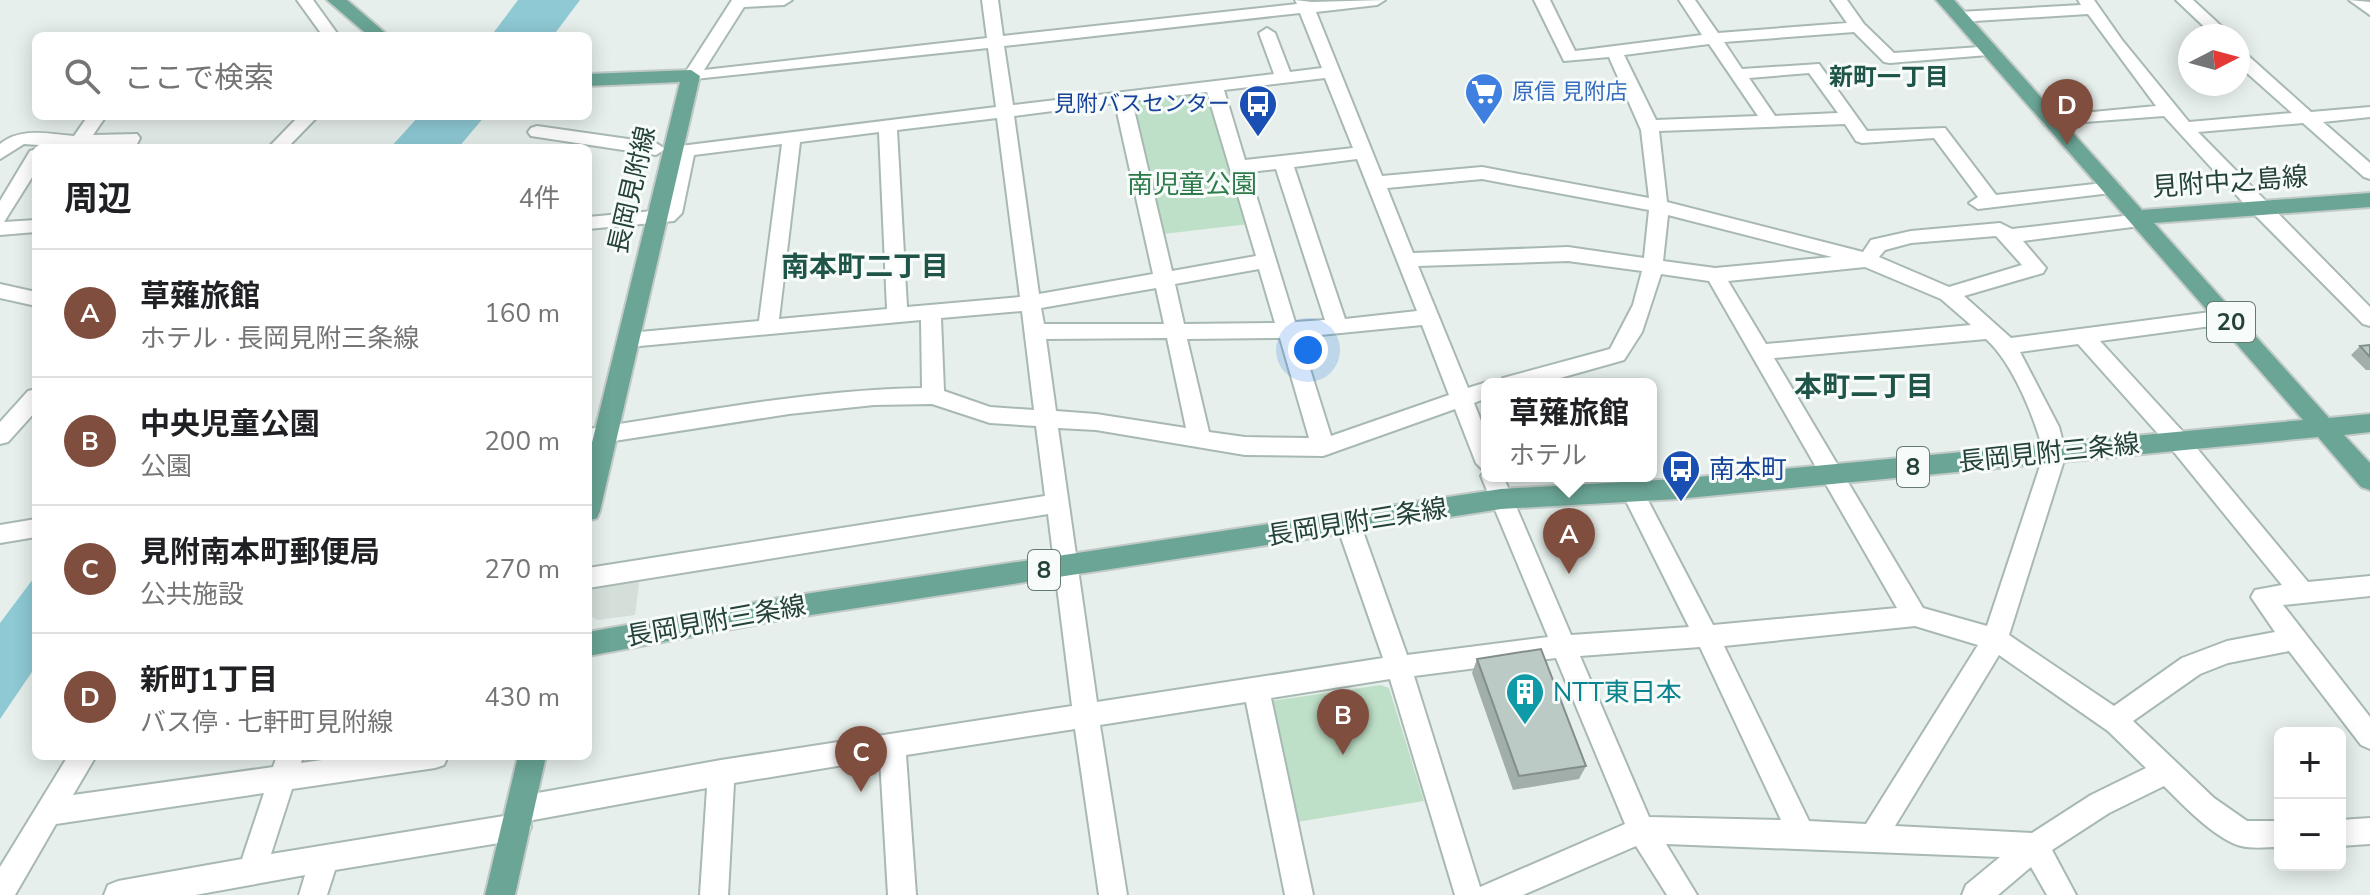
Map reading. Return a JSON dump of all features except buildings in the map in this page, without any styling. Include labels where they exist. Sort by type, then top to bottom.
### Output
[{"type":"main road","points":[[336,0],[375,32]]},
{"type":"main road","points":[[1945,0],[2138,218]]},
{"type":"main road","points":[[592,80],[691,76]]},
{"type":"main road","name":"長岡見附線","points":[[592,477],[597,435],[629,340],[691,76]]},
{"type":"main road","name":"見附中之島線","points":[[2138,218],[2370,200]]},
{"type":"main road","name":"見附中之島線","points":[[2138,218],[2370,480]]},
{"type":"main road","name":"長岡見附三条線","points":[[592,643],[785,608],[1348,523],[1497,488],[1632,491],[2370,423]]},
{"type":"main road","points":[[500,895],[531,760]]},
{"type":"street","points":[[305,0],[328,32]]},
{"type":"street","points":[[691,76],[740,2],[784,0]]},
{"type":"street","points":[[990,0],[1113,895]]},
{"type":"street","points":[[691,76],[996,43],[1305,4],[1377,0]]},
{"type":"street","points":[[1542,0],[1570,57],[1714,38],[1858,27]]},
{"type":"street","points":[[1687,0],[1771,123]]},
{"type":"street","points":[[1839,0],[1858,27],[1890,58],[1988,50]]},
{"type":"street","points":[[2184,0],[2211,24]]},
{"type":"street","points":[[2357,0],[2370,10]]},
{"type":"street","points":[[1305,4],[1481,448]]},
{"type":"street","points":[[1959,17],[2089,5],[2186,128],[2370,319]]},
{"type":"street","points":[[1267,33],[1284,78]]},
{"type":"street","points":[[1532,378],[1617,355],[1626,343],[1655,269],[1658,206],[1656,165],[1649,126],[1614,51]]},
{"type":"street","points":[[2250,66],[2370,173]]},
{"type":"street","points":[[1739,74],[1813,68],[1862,137],[1939,132],[1991,201]]},
{"type":"street","points":[[592,223],[657,218],[673,213],[686,150],[1332,72]]},
{"type":"street","points":[[1214,86],[1323,447]]},
{"type":"street","points":[[1123,99],[1200,440]]},
{"type":"street","points":[[2051,121],[2170,110]]},
{"type":"street","points":[[2186,128],[2370,112]]},
{"type":"street","points":[[1649,126],[1850,118]]},
{"type":"street","points":[[79,142],[94,120]]},
{"type":"street","points":[[281,144],[305,120]]},
{"type":"street","points":[[888,126],[897,317]]},
{"type":"street","points":[[537,132],[656,149]]},
{"type":"street","points":[[66,144],[131,138],[128,144]]},
{"type":"street","points":[[768,326],[792,138]]},
{"type":"street","points":[[0,153],[16,140],[32,145]]},
{"type":"street","points":[[1238,167],[1364,153]]},
{"type":"street","points":[[32,162],[0,218],[32,225]]},
{"type":"street","points":[[1283,162],[1337,326]]},
{"type":"street","points":[[1376,183],[1482,173],[1658,206],[1867,260],[1948,294],[2007,346],[2048,427],[2055,454],[1995,639],[1873,837]]},
{"type":"street","points":[[1948,294],[2036,268],[1976,203],[2112,188]]},
{"type":"street","points":[[1406,260],[1568,254],[1655,269],[1715,275],[1867,260],[1878,245],[1911,237],[2004,232],[2138,218]]},
{"type":"street","points":[[629,340],[1031,303],[1266,261]]},
{"type":"street","points":[[1715,275],[1915,616]]},
{"type":"street","points":[[0,291],[32,298]]},
{"type":"street","points":[[931,314],[933,396]]},
{"type":"street","points":[[1035,332],[1114,328],[1176,332],[1289,330],[1429,317]]},
{"type":"street","points":[[2007,346],[2226,317]]},
{"type":"street","points":[[1760,352],[1989,331]]},
{"type":"street","points":[[2084,337],[2177,440],[2303,593]]},
{"type":"street","points":[[597,435],[789,406],[874,397],[933,396],[990,415],[1096,422],[1245,446],[1323,447],[1481,392]]},
{"type":"street","points":[[0,436],[32,401]]},
{"type":"street","points":[[1497,488],[1641,830],[1683,895]]},
{"type":"street","points":[[1632,491],[1707,637],[1801,834]]},
{"type":"street","points":[[592,577],[1058,503]]},
{"type":"street","points":[[1348,523],[1399,667],[1469,895]]},
{"type":"street","points":[[0,534],[32,529]]},
{"type":"street","points":[[2370,586],[2263,597],[2370,737]]},
{"type":"street","points":[[133,894],[324,859],[721,772],[892,745],[1399,667],[1562,646],[1707,637],[1915,616],[1995,639],[2117,723],[2204,807],[2243,834],[2274,834]]},
{"type":"street","points":[[2117,723],[2126,710],[2191,666],[2227,652],[2294,639]]},
{"type":"street","points":[[1256,689],[1299,895]]},
{"type":"street","points":[[892,745],[902,895]]},
{"type":"street","points":[[0,895],[80,760]]},
{"type":"street","points":[[47,812],[287,766],[376,760]]},
{"type":"street","points":[[252,871],[287,766]]},
{"type":"street","points":[[1976,895],[2035,846],[2100,804],[2167,771]]},
{"type":"street","points":[[714,895],[721,772]]},
{"type":"street","points":[[1491,895],[1641,830],[1801,834],[2035,846]]},
{"type":"street","points":[[2346,833],[2370,831]]},
{"type":"street","points":[[2035,846],[2062,895]]},
{"type":"street","points":[[313,895],[324,859]]},
{"type":"shaded area","points":[[640,576],[635,615],[598,620],[592,617],[592,583]]},
{"type":"green space","name":"南児童公園","points":[[1211,93],[1249,224],[1163,234],[1128,102]]},
{"type":"green space","points":[[1381,685],[1389,688],[1424,801],[1291,823],[1271,701]]},
{"type":"water","points":[[518,0],[580,0],[556,32],[494,32]]},
{"type":"water","points":[[415,120],[482,120],[461,144],[394,144]]},
{"type":"water","points":[[32,580],[32,672],[0,719],[0,623]]},
{"type":"place","name":"原信 見附店","points":[[1484,126]]},
{"type":"place","name":"見附バスセンター","points":[[1258,138]]},
{"type":"place","name":"新町1丁目","points":[[2067,145]]},
{"type":"place","name":"南本町","points":[[1681,503]]},
{"type":"place","name":"草薙旅館","points":[[1569,574]]},
{"type":"place","name":"NTT東日本","points":[[1525,726]]},
{"type":"place","name":"中央児童公園","points":[[1343,755]]},
{"type":"place","name":"見附南本町郵便局","points":[[861,792]]},
{"type":"district","name":"新町一丁目","points":[[1889,77]]},
{"type":"district","name":"南本町二丁目","points":[[865,267]]},
{"type":"district","name":"本町二丁目","points":[[1864,387]]}]
